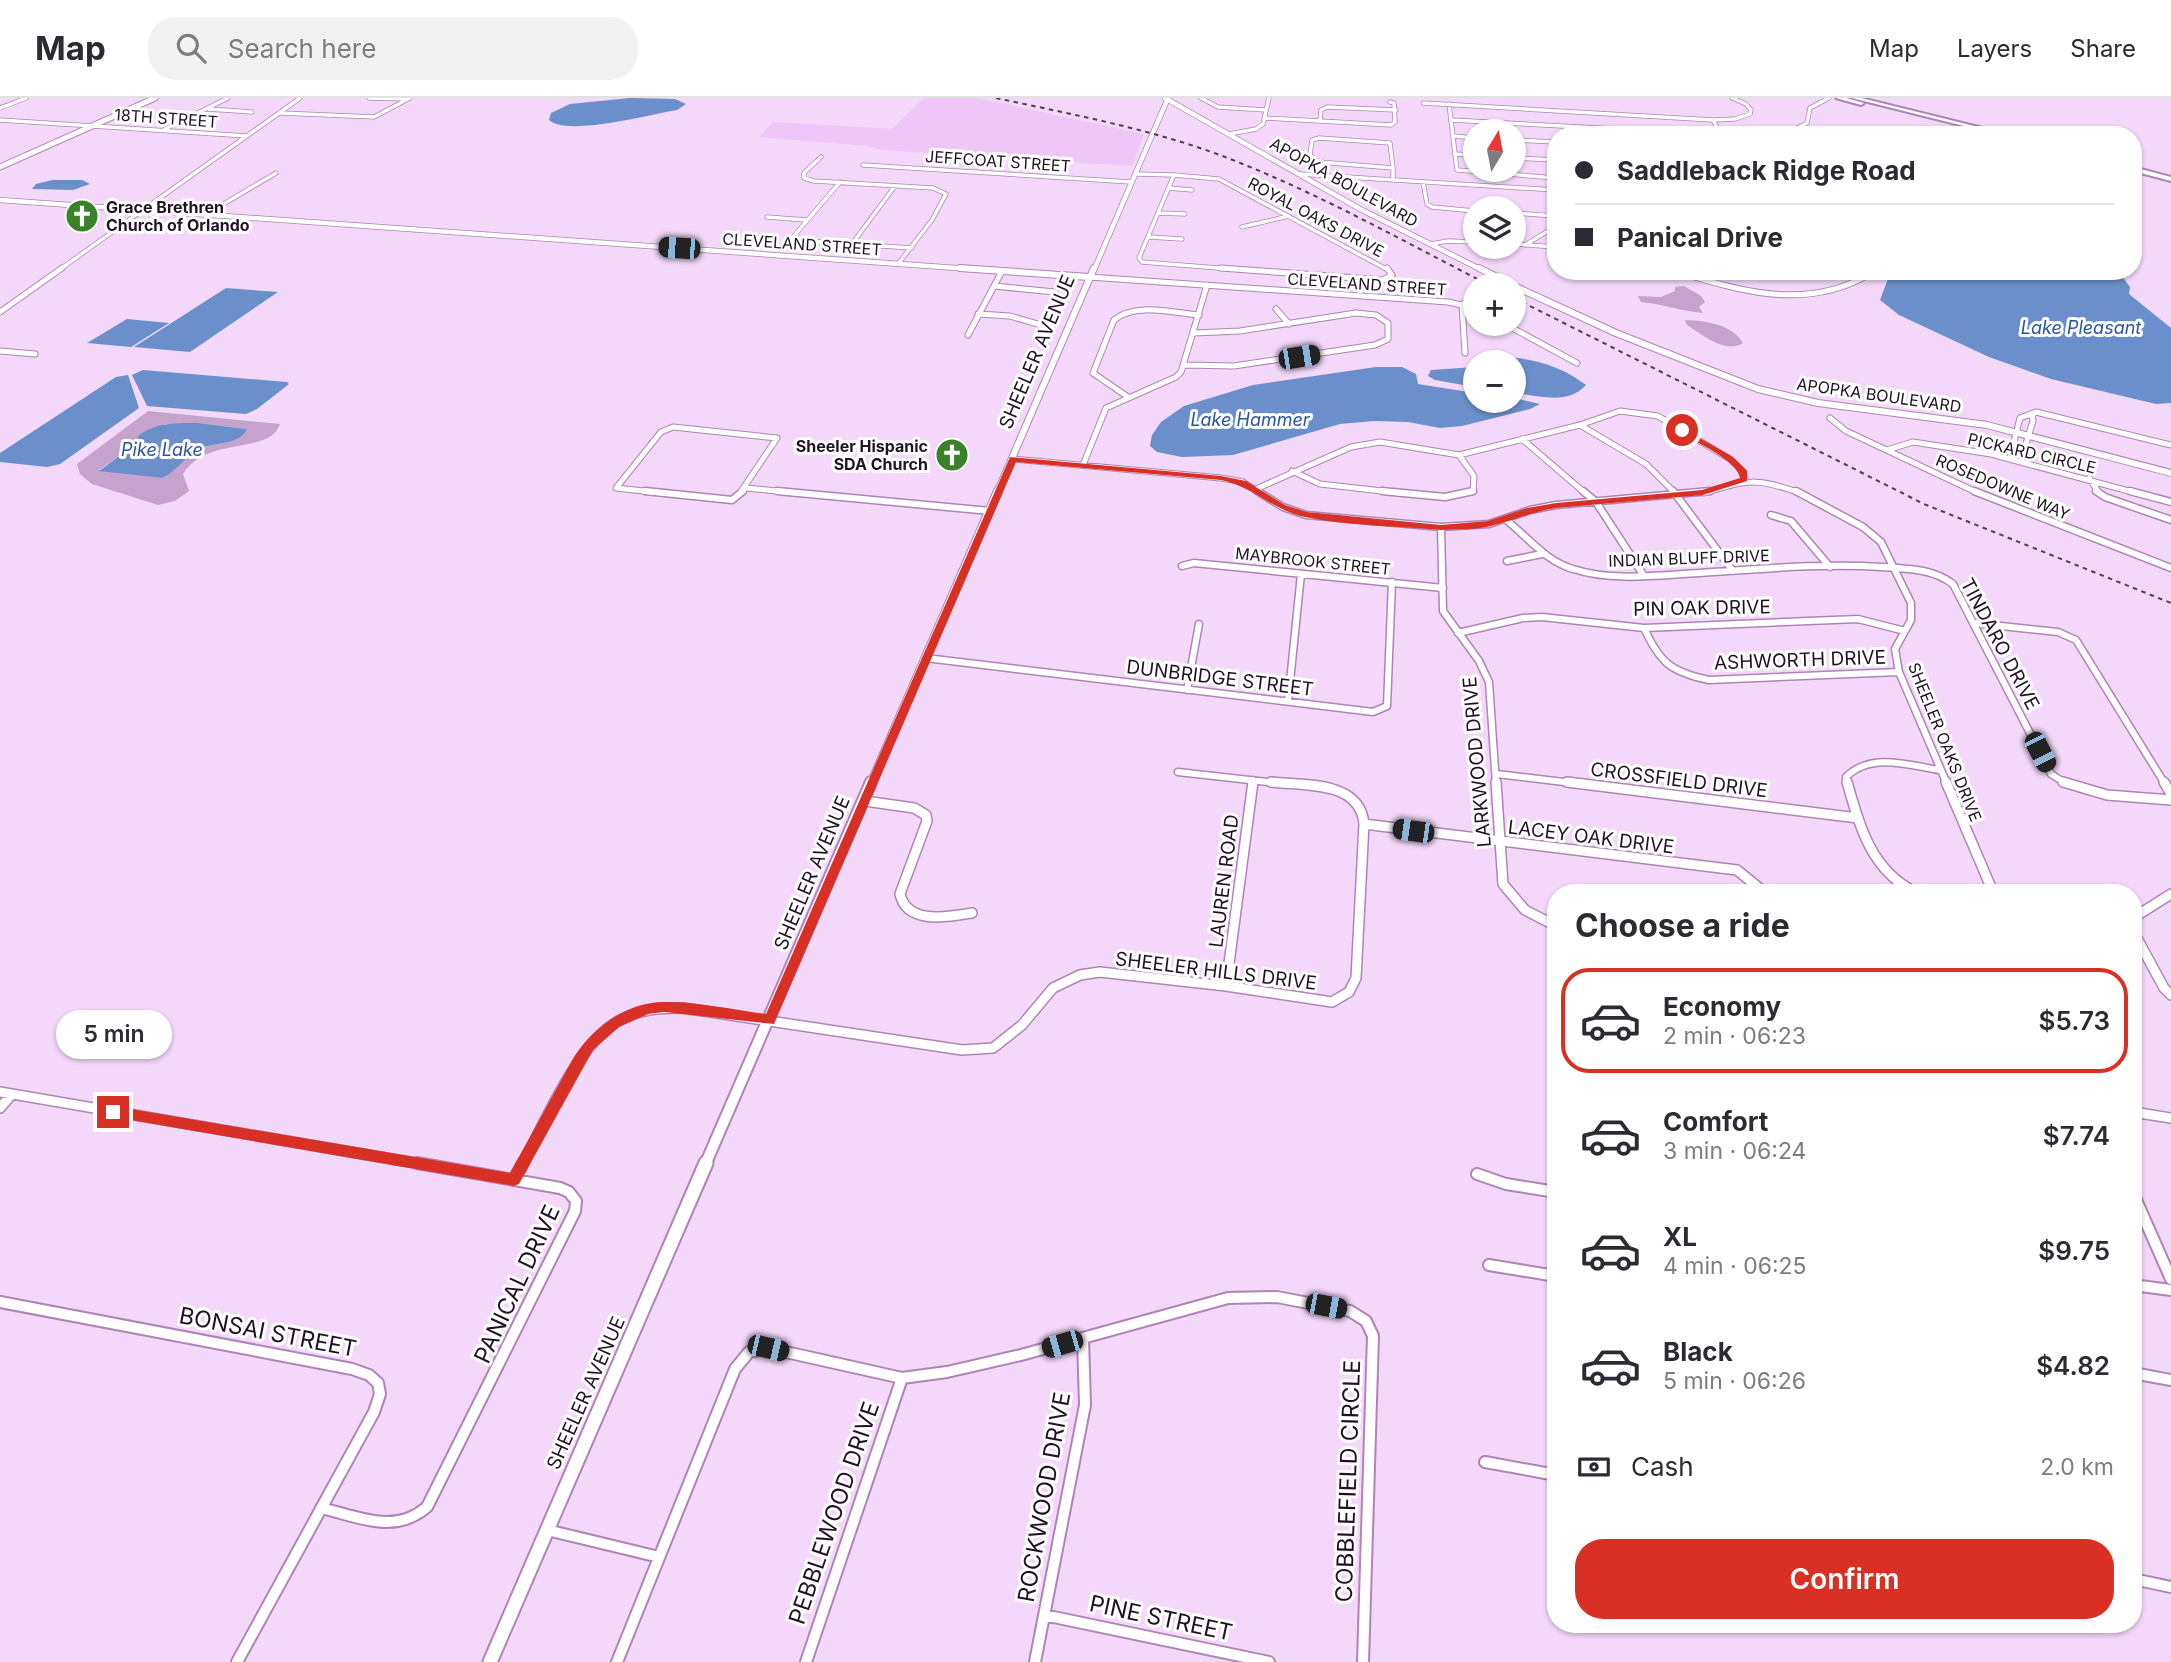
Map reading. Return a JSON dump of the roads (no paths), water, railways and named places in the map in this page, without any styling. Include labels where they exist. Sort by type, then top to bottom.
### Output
[{"type":"main road","points":[[0,167],[155,98]]},
{"type":"main road","points":[[1839,98],[1966,126]]},
{"type":"main road","points":[[1855,98],[1961,126]]},
{"type":"main road","points":[[2142,169],[2171,176]]},
{"type":"street","points":[[11,98],[25,98]]},
{"type":"street","points":[[0,108],[25,98]]},
{"type":"street","points":[[162,130],[228,98]]},
{"type":"street","points":[[0,312],[300,98]]},
{"type":"street","points":[[369,98],[409,98]]},
{"type":"street","points":[[281,113],[374,117],[409,98]]},
{"type":"street","name":"APOPKA BOULEVARD","points":[[1167,98],[1299,174],[1488,273]]},
{"type":"street","name":"SHEELER AVENUE","points":[[490,1662],[1167,98]]},
{"type":"street","points":[[1201,98],[1218,107],[1266,110]]},
{"type":"street","points":[[1229,134],[1256,129],[1263,124],[1269,98]]},
{"type":"street","points":[[1423,103],[1713,120],[1735,119],[1750,114],[1751,110],[1746,104],[1732,98]]},
{"type":"street","points":[[1810,108],[1829,98]]},
{"type":"street","points":[[1810,108],[1839,98]]},
{"type":"street","points":[[1265,118],[1391,125],[1395,122],[1396,110],[1394,103],[1390,102]]},
{"type":"street","points":[[1449,104],[1455,168],[1469,173],[1547,177]]},
{"type":"street","points":[[1320,121],[1321,110],[1327,107],[1396,110]]},
{"type":"street","points":[[1801,126],[1807,123],[1810,108]]},
{"type":"street","points":[[206,109],[252,112]]},
{"type":"street","points":[[1649,115],[1654,126]]},
{"type":"street","name":"18TH STREET","points":[[0,120],[247,136]]},
{"type":"street","points":[[1451,120],[1547,126]]},
{"type":"street","points":[[1713,120],[1716,126]]},
{"type":"street","points":[[1453,136],[1463,137]]},
{"type":"street","points":[[1393,168],[1324,163],[1310,155],[1312,140],[1319,138],[1390,143],[1393,168],[1393,180]]},
{"type":"street","points":[[1526,141],[1547,142]]},
{"type":"street","points":[[1454,154],[1463,154]]},
{"type":"street","points":[[821,157],[804,173],[804,178],[933,188],[946,194],[932,220],[898,264]]},
{"type":"street","points":[[20,158],[28,159]]},
{"type":"street","points":[[1526,159],[1547,160]]},
{"type":"street","name":"JEFFCOAT STREET","points":[[863,165],[1132,182]]},
{"type":"street","points":[[205,215],[276,173]]},
{"type":"street","name":"ROYAL OAKS DRIVE","points":[[1135,174],[1174,175],[1219,179],[1386,267],[1392,275],[1383,280],[1149,264],[1139,258],[1174,175]]},
{"type":"street","points":[[1299,174],[1547,189]]},
{"type":"street","points":[[840,182],[794,233],[797,239],[912,248]]},
{"type":"street","points":[[1423,182],[1427,204],[1463,210]]},
{"type":"street","points":[[852,244],[895,186]]},
{"type":"street","points":[[1168,188],[1192,190]]},
{"type":"street","name":"CLEVELAND STREET","points":[[0,200],[1462,304]]},
{"type":"street","points":[[1157,213],[1185,214]]},
{"type":"street","points":[[1526,214],[1547,215]]},
{"type":"street","points":[[1242,227],[1289,216]]},
{"type":"street","points":[[766,218],[806,220]]},
{"type":"street","points":[[1526,244],[1547,232]]},
{"type":"street","points":[[1149,237],[1182,239]]},
{"type":"street","points":[[1431,244],[1463,241]]},
{"type":"street","points":[[1526,245],[1547,246]]},
{"type":"street","points":[[968,335],[1002,271]]},
{"type":"street","points":[[1332,294],[1334,277]]},
{"type":"street","points":[[1704,280],[1777,297],[1847,287],[1859,280]]},
{"type":"street","points":[[1083,465],[1105,408],[1176,377],[1184,365],[1207,285]]},
{"type":"street","points":[[994,286],[1055,292]]},
{"type":"street","name":"APOPKA BOULEVARD","points":[[1526,292],[1616,333],[1758,388],[1818,403],[1949,418],[2017,432],[2171,473]]},
{"type":"street","points":[[1462,304],[1465,350]]},
{"type":"street","points":[[1276,309],[1289,324]]},
{"type":"street","points":[[1128,397],[1093,373],[1114,320],[1128,311],[1140,310],[1199,315]]},
{"type":"street","points":[[1184,365],[1248,365],[1375,345],[1388,339],[1388,323],[1376,315],[1356,313],[1227,333],[1194,332]]},
{"type":"street","points":[[978,314],[1010,316],[1041,325]]},
{"type":"street","points":[[1526,336],[1577,363]]},
{"type":"street","points":[[0,351],[35,354]]},
{"type":"street","points":[[1256,489],[1351,447],[1380,442],[1459,455],[1580,425],[1620,411],[1658,416],[1730,459],[1743,471],[1745,480]]},
{"type":"street","points":[[2021,460],[2033,421],[2032,415],[2036,412]]},
{"type":"street","points":[[2010,457],[2020,418],[2036,412],[2171,445]]},
{"type":"street","name":"ROSEDOWNE WAY","points":[[1830,418],[1846,431],[1996,501],[2171,568]]},
{"type":"street","points":[[1580,425],[1646,464],[1677,495],[1733,571]]},
{"type":"street","points":[[673,427],[778,438],[746,488],[739,496],[725,500],[616,488],[661,432],[673,427]]},
{"type":"street","points":[[1522,439],[1596,502],[1644,576]]},
{"type":"street","name":"PICKARD CIRCLE","points":[[1886,450],[1913,442],[2010,457],[2171,502]]},
{"type":"street","points":[[1292,471],[1320,484],[1445,497],[1473,491],[1474,476],[1459,455]]},
{"type":"street","name":"SHEELER OAKS DRIVE","points":[[1013,459],[1221,478],[1243,482],[1283,507],[1306,515],[1441,527],[1489,524],[1530,510],[1703,493],[1745,480],[1771,483],[1805,494],[1863,527],[1881,542],[1911,603],[1911,620],[1895,649],[1899,672],[1989,884]]},
{"type":"street","points":[[2090,478],[2091,486],[2105,497],[2171,520]]},
{"type":"street","points":[[746,488],[990,512]]},
{"type":"street","points":[[1771,515],[1791,522],[1830,567]]},
{"type":"street","name":"INDIAN BLUFF DRIVE","points":[[1505,519],[1521,530],[1542,554],[1574,570],[1599,575],[1644,576],[1830,567],[1893,568]]},
{"type":"street","name":"LARKWOOD DRIVE","points":[[1441,527],[1443,611],[1483,662],[1489,682],[1503,884],[1512,899],[1528,914],[1547,922]]},
{"type":"street","points":[[1507,561],[1542,554]]},
{"type":"street","name":"MAYBROOK STREET","points":[[1182,566],[1194,563],[1443,589]]},
{"type":"street","name":"TINDARO DRIVE","points":[[1893,568],[1929,571],[1945,576],[1954,584],[2051,774],[2061,784],[2081,791],[2171,800]]},
{"type":"street","points":[[1288,701],[1301,574]]},
{"type":"street","name":"DUNBRIDGE STREET","points":[[926,658],[1373,712],[1387,706],[1392,582]]},
{"type":"street","name":"PIN OAK DRIVE","points":[[1458,633],[1523,618],[1542,617],[1644,628],[1858,619],[1905,631]]},
{"type":"street","points":[[1973,623],[2058,632],[2076,640],[2171,794]]},
{"type":"street","points":[[1187,690],[1199,624]]},
{"type":"street","name":"ASHWORTH DRIVE","points":[[1644,628],[1661,662],[1678,674],[1709,680],[1899,672]]},
{"type":"street","points":[[1896,884],[1880,869],[1858,818],[1846,777],[1853,766],[1870,761],[1939,770]]},
{"type":"street","name":"SHEELER HILLS DRIVE","points":[[514,1180],[588,1046],[614,1023],[646,1009],[664,1007],[770,1020],[961,1050],[993,1048],[1022,1025],[1053,988],[1080,975],[1119,972],[1332,1002],[1349,992],[1356,978],[1363,808],[1352,795],[1337,790],[1178,772]]},
{"type":"street","name":"CROSSFIELD DRIVE","points":[[1497,774],[1858,818]]},
{"type":"street","name":"LAUREN ROAD","points":[[1226,986],[1253,780]]},
{"type":"street","points":[[864,801],[914,808],[926,815],[927,821],[900,894],[900,902],[904,908],[914,913],[940,917],[972,913]]},
{"type":"street","name":"LACEY OAK DRIVE","points":[[1364,824],[1737,870],[1754,884]]},
{"type":"street","points":[[2142,912],[2171,894]]},
{"type":"street","points":[[2142,948],[2164,988],[2171,995]]},
{"type":"street","name":"PANICAL DRIVE","points":[[0,1092],[560,1188],[569,1192],[576,1201],[575,1211],[427,1507],[413,1519],[393,1524],[321,1508]]},
{"type":"street","points":[[0,1108],[12,1094]]},
{"type":"street","points":[[2142,1113],[2171,1118]]},
{"type":"street","points":[[1477,1174],[1506,1184],[1547,1191]]},
{"type":"street","points":[[2142,1213],[2171,1279]]},
{"type":"street","points":[[1489,1265],[1547,1275]]},
{"type":"street","points":[[2142,1285],[2171,1290]]},
{"type":"street","name":"COBBLEFIELD CIRCLE","points":[[617,1662],[735,1369],[749,1352],[768,1348],[902,1378],[947,1372],[1228,1298],[1277,1297],[1350,1311],[1366,1321],[1373,1336],[1363,1662]]},
{"type":"street","name":"BONSAI STREET","points":[[0,1302],[371,1374],[380,1384],[381,1396],[237,1662]]},
{"type":"street","name":"ROCKWOOD DRIVE","points":[[1035,1662],[1085,1405],[1083,1338]]},
{"type":"street","points":[[2142,1375],[2171,1380]]},
{"type":"street","name":"PEBBLEWOOD DRIVE","points":[[806,1662],[902,1378]]},
{"type":"street","points":[[1485,1462],[1547,1473]]},
{"type":"street","points":[[547,1530],[659,1556]]},
{"type":"street","points":[[2142,1581],[2171,1587]]},
{"type":"street","name":"PINE STREET","points":[[1044,1615],[1269,1662]]},
{"type":"water","points":[[630,98],[675,99],[686,104],[677,110],[591,125],[559,125],[549,120],[551,113],[570,104]]},
{"type":"water","points":[[52,180],[82,180],[90,184],[73,190],[32,189],[36,184]]},
{"type":"water","name":"Lake Pleasant","points":[[1888,280],[2125,280],[2130,287],[2129,294],[2171,328],[2171,403],[2156,404],[2051,379],[1989,357],[1899,315],[1880,300]]},
{"type":"water","points":[[226,288],[278,292],[190,352],[134,347]]},
{"type":"water","points":[[127,319],[169,323],[131,347],[87,343]]},
{"type":"water","points":[[1526,359],[1547,364],[1586,385],[1570,395],[1542,397],[1526,395]]},
{"type":"water","name":"Lake Hammer","points":[[1376,367],[1402,367],[1416,374],[1418,384],[1463,391],[1463,413],[1514,413],[1462,426],[1440,428],[1408,422],[1340,424],[1233,455],[1182,457],[1157,452],[1150,446],[1152,435],[1161,422],[1184,406],[1253,385]]},
{"type":"water","points":[[1463,368],[1463,385],[1435,380],[1428,376],[1431,370]]},
{"type":"water","points":[[143,370],[289,384],[257,409],[246,414],[147,406],[132,375]]},
{"type":"water","points":[[128,375],[139,408],[60,464],[47,467],[0,462],[0,453],[116,377]]},
{"type":"water","name":"Lake Hammer","points":[[1526,401],[1540,404],[1526,410]]},
{"type":"water","name":"Pike Lake","points":[[198,423],[247,429],[239,438],[197,451],[162,478],[99,471],[141,440],[137,437],[151,428],[166,424]]},
{"type":"railway","points":[[996,98],[1135,129],[1217,154],[1321,199],[1466,273]]},
{"type":"railway","points":[[1526,304],[1924,504],[2171,603]]},
{"type":"place","name":"Grace Brethren Church of Orlando","points":[[82,216]]},
{"type":"place","name":"Sheeler Hispanic SDA Church","points":[[952,455]]}]
